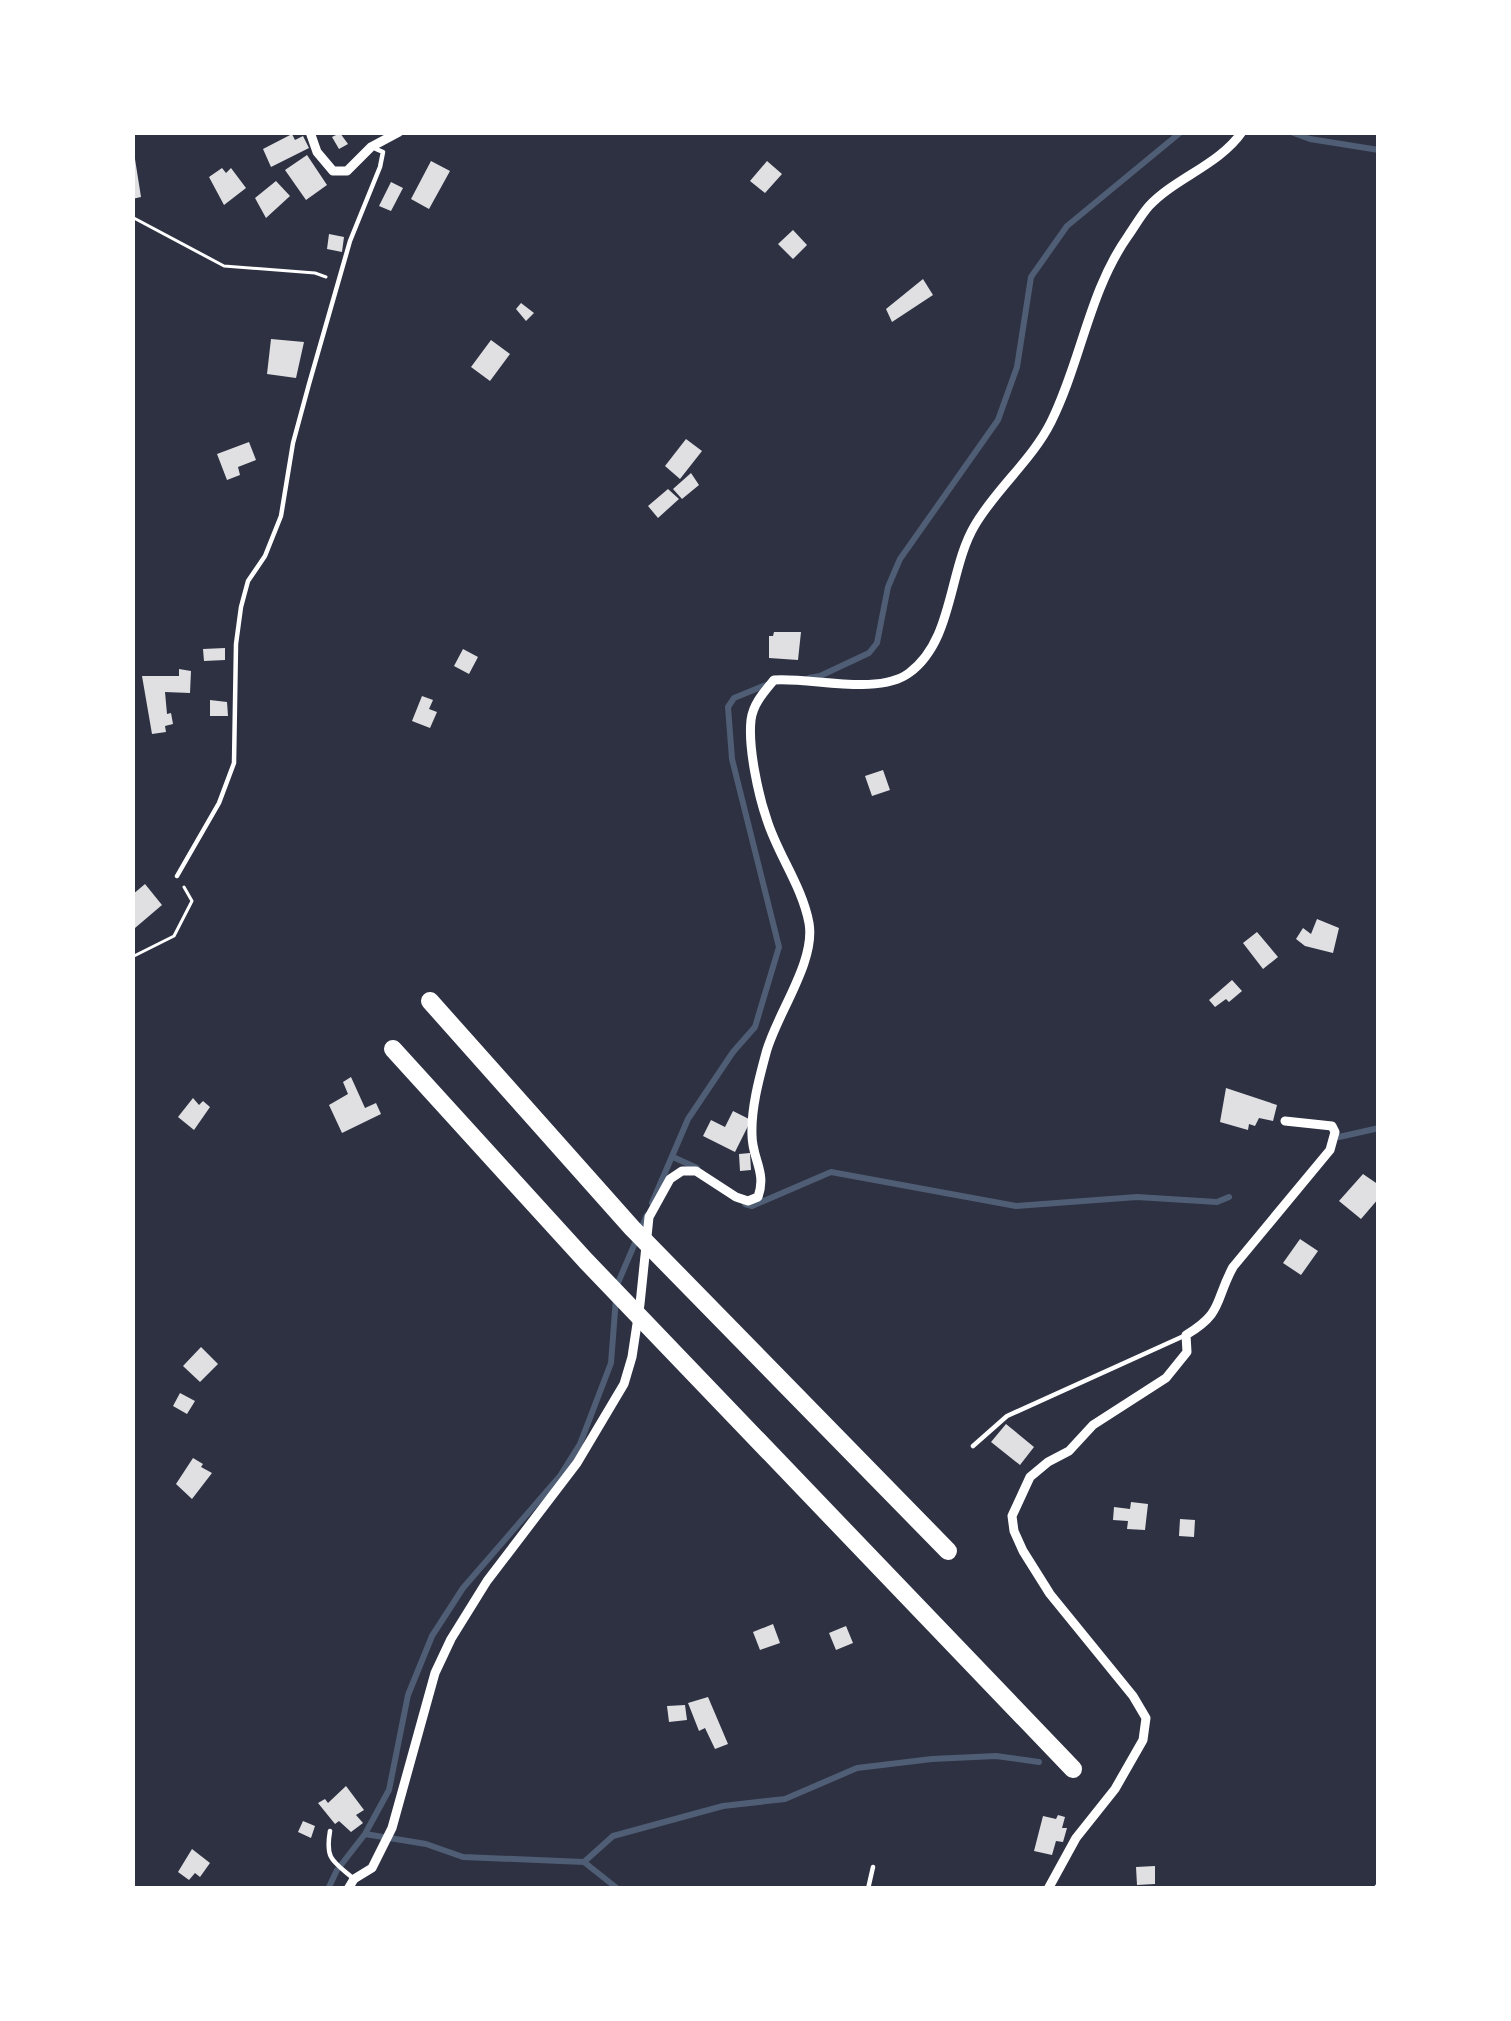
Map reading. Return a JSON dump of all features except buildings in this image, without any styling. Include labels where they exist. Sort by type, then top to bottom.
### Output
[{"type":"highway","points":[[430,1001],[632,1228],[948,1551]]},
{"type":"highway","points":[[393,1049],[586,1262],[1072,1769]]},
{"type":"street","points":[[310,132],[317,152],[333,171],[347,171],[371,147],[399,132]]},
{"type":"street","points":[[351,1884],[371,1868],[392,1828],[435,1673],[451,1639],[487,1581],[577,1463],[624,1384],[638,1322],[650,1217],[670,1179],[682,1172],[696,1172],[748,1201],[758,1197],[763,1183],[751,1138],[756,1093],[767,1048],[805,960],[810,927],[767,820],[754,766],[751,719],[760,696],[774,680],[851,686],[904,677],[925,658],[975,524],[1051,422],[1124,242],[1151,203],[1242,132]]},
{"type":"street","points":[[1048,1889],[1076,1838],[1125,1772],[1143,1739],[1146,1718],[1050,1594],[1023,1551],[1012,1516],[1030,1477],[1069,1450],[1093,1425],[1166,1378],[1187,1352],[1186,1335],[1215,1312],[1233,1267],[1330,1150],[1332,1126],[1285,1121]]},
{"type":"lane","points":[[177,875],[219,803],[234,763],[241,607],[248,581],[266,556],[281,516],[293,442],[338,283],[380,167],[383,152],[371,147]]},
{"type":"lane","points":[[973,1446],[1007,1416],[1186,1335]]},
{"type":"lane","points":[[330,1831],[328,1856],[351,1884]]},
{"type":"lane","points":[[868,1889],[873,1867]]},
{"type":"path","points":[[132,217],[224,266],[315,273],[338,283]]},
{"type":"path","points":[[132,957],[174,936],[192,901],[177,875]]},
{"type":"path","points":[[1374,1889],[1379,1883]]},
{"type":"waterway","points":[[809,678],[869,653],[877,643],[888,587],[900,559],[998,420],[1017,367],[1031,277],[1067,226],[1181,132]]},
{"type":"waterway","points":[[1291,132],[1379,150]]},
{"type":"waterway","points":[[652,1203],[688,1119],[755,1027],[779,947],[732,759],[728,707],[734,698],[766,685]]},
{"type":"waterway","points":[[1339,1137],[1379,1128]]},
{"type":"waterway","points":[[673,1157],[697,1168]]},
{"type":"waterway","points":[[745,1204],[752,1206],[831,1172],[1016,1206],[1137,1197],[1217,1202],[1229,1197]]},
{"type":"waterway","points":[[617,1285],[647,1215]]},
{"type":"waterway","points":[[341,1865],[389,1790],[408,1695],[432,1636],[463,1588],[560,1476],[580,1444],[611,1363],[616,1298]]},
{"type":"waterway","points":[[584,1862],[613,1836],[723,1806],[785,1799],[857,1768],[996,1756],[1039,1762]]},
{"type":"waterway","points":[[365,1834],[426,1844],[463,1857],[584,1862],[618,1889]]},
{"type":"waterway","points":[[328,1889],[337,1870]]}]
